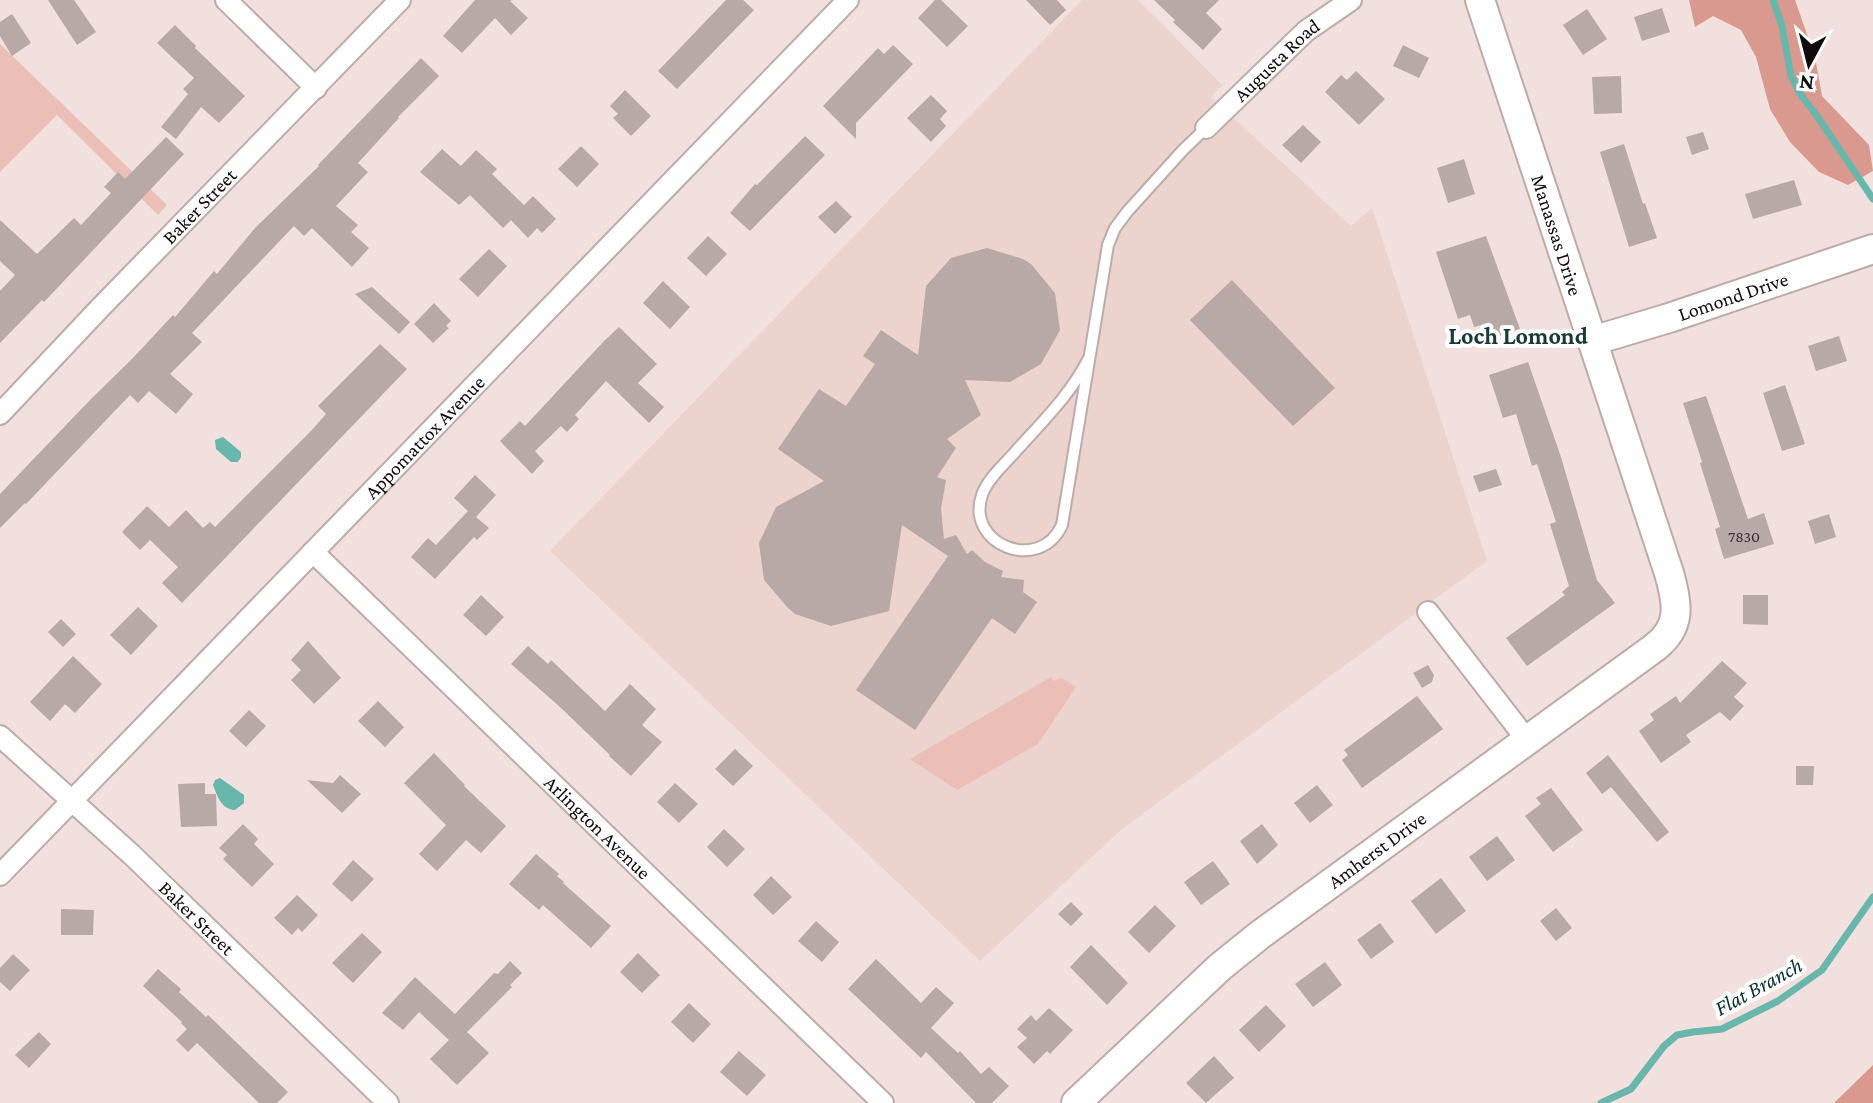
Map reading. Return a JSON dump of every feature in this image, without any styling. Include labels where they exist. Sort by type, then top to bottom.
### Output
[{"type":"street","points":[[226,0],[316,88]]},
{"type":"street","name":"Baker Street","points":[[0,414],[400,0]]},
{"type":"street","name":"Appomattox Avenue","points":[[0,875],[848,0]]},
{"type":"street","name":"Augusta Road","points":[[1206,128],[1306,31],[1351,0]]},
{"type":"street","name":"Manassas Drive","points":[[1480,0],[1669,573],[1676,607]]},
{"type":"street","name":"Lomond Drive","points":[[1592,341],[1873,249]]},
{"type":"street","name":"Arlington Avenue","points":[[313,552],[883,1103]]},
{"type":"street","name":"Amherst Drive","points":[[1076,1103],[1220,967],[1261,934],[1663,641],[1672,627],[1676,607]]},
{"type":"street","points":[[1428,612],[1527,740]]},
{"type":"street","name":"Baker Street","points":[[0,736],[132,855],[388,1103]]},
{"type":"lane","points":[[1089,358],[1069,393],[992,478],[981,496],[984,527],[998,543],[1008,548],[1029,550],[1040,547],[1060,529],[1089,358],[1102,269],[1115,228],[1206,128]]},
{"type":"shaded area","points":[[1082,0],[1138,0],[1222,85],[1211,97],[1351,226],[1372,208],[1487,561],[1122,829],[980,961],[550,551]]},
{"type":"shaded area","points":[[1689,0],[1795,0],[1815,57],[1822,96],[1869,145],[1873,171],[1848,185],[1819,172],[1790,142],[1770,109],[1756,57],[1741,30],[1713,16],[1695,27]]},
{"type":"shaded area","points":[[0,44],[167,205],[158,215],[57,115],[0,172]]},
{"type":"shaded area","points":[[1051,677],[1054,681],[1061,678],[1076,687],[1038,744],[957,790],[910,759]]},
{"type":"shaded area","points":[[1873,1065],[1873,1103],[1834,1103]]},
{"type":"water","points":[[223,437],[241,452],[238,462],[231,462],[216,449],[215,440]]},
{"type":"water","points":[[220,778],[244,795],[244,803],[235,810],[223,805],[218,798],[213,785]]},
{"type":"building","points":[[48,0],[74,0],[96,32],[77,45]]},
{"type":"building","points":[[475,0],[512,0],[528,18],[511,35],[495,18],[462,53],[443,36]]},
{"type":"building","points":[[726,0],[743,0],[754,10],[677,89],[658,71]]},
{"type":"building","points":[[935,0],[941,0],[968,26],[947,47],[918,18]]},
{"type":"building","points":[[1026,0],[1057,0],[1066,10],[1050,25]]},
{"type":"building","points":[[1154,0],[1219,0],[1206,13],[1222,29],[1203,50]]},
{"type":"building","points":[[1662,8],[1670,32],[1642,41],[1634,17]]},
{"type":"building","points":[[1587,9],[1607,39],[1583,55],[1563,25]]},
{"type":"building","points":[[12,14],[31,43],[12,56],[0,36],[0,22]]},
{"type":"building","points":[[175,25],[245,96],[219,123],[201,107],[176,139],[161,127],[188,94],[183,89],[194,78],[157,43]]},
{"type":"building","points":[[893,45],[913,64],[856,123],[856,139],[823,106],[878,48],[884,54]]},
{"type":"building","points":[[1403,45],[1429,58],[1419,78],[1393,66]]},
{"type":"building","points":[[421,58],[439,76],[358,163],[368,172],[336,206],[358,225],[351,232],[369,248],[352,267],[312,228],[304,236],[294,226],[192,333],[202,342],[170,374],[193,394],[176,414],[149,391],[138,403],[130,395],[0,528],[0,494],[173,315],[175,317],[214,271],[217,274],[255,228],[319,166]]},
{"type":"building","points":[[1356,71],[1385,99],[1359,125],[1325,92],[1341,75],[1347,80]]},
{"type":"building","points":[[1621,76],[1622,113],[1594,114],[1592,77]]},
{"type":"building","points":[[625,90],[651,116],[631,136],[613,118],[618,114],[610,106]]},
{"type":"building","points":[[931,95],[947,111],[940,119],[946,126],[931,142],[907,118]]},
{"type":"building","points":[[1303,125],[1321,142],[1301,163],[1282,145]]},
{"type":"building","points":[[1703,132],[1709,149],[1692,155],[1686,137]]},
{"type":"building","points":[[805,136],[825,155],[750,231],[730,213]]},
{"type":"building","points":[[166,137],[184,154],[44,302],[42,300],[0,343],[0,291],[15,275],[0,261],[0,220],[37,254],[74,218],[81,225],[111,193],[104,187],[118,172],[125,179]]},
{"type":"building","points":[[1624,144],[1657,238],[1629,247],[1600,152]]},
{"type":"building","points":[[581,146],[599,164],[577,187],[558,169]]},
{"type":"building","points":[[442,149],[461,166],[476,150],[497,169],[492,174],[524,205],[533,196],[556,219],[542,233],[537,228],[528,238],[511,220],[503,228],[470,195],[459,205],[420,172]]},
{"type":"building","points":[[1464,159],[1475,194],[1448,203],[1437,168]]},
{"type":"building","points":[[1794,180],[1802,205],[1753,219],[1745,194]]},
{"type":"building","points":[[836,201],[852,217],[835,234],[818,217]]},
{"type":"building","points":[[708,236],[727,254],[706,276],[687,258]]},
{"type":"building","points":[[1486,236],[1520,329],[1487,340],[1482,325],[1474,327],[1470,315],[1458,319],[1436,252]]},
{"type":"building","points":[[987,248],[1031,264],[1055,293],[1060,330],[1041,364],[1010,382],[965,380],[981,415],[947,439],[956,448],[937,477],[946,480],[941,509],[944,539],[956,535],[967,554],[972,550],[985,562],[1003,571],[1001,577],[1024,580],[1023,592],[1037,602],[1015,634],[992,618],[915,730],[856,690],[948,556],[902,525],[889,611],[831,626],[795,614],[788,608],[764,580],[759,543],[776,507],[824,481],[778,449],[819,389],[846,406],[875,364],[863,356],[881,330],[918,355],[926,286],[951,258]]},
{"type":"building","points":[[489,249],[507,266],[478,297],[459,279]]},
{"type":"building","points":[[1232,280],[1335,388],[1293,426],[1190,320]]},
{"type":"building","points":[[663,281],[690,307],[670,329],[643,303]]},
{"type":"building","points":[[372,287],[410,322],[399,334],[355,294]]},
{"type":"building","points":[[434,303],[451,321],[446,326],[449,328],[433,343],[414,324]]},
{"type":"building","points":[[619,327],[657,364],[638,383],[664,407],[649,423],[606,381],[575,415],[579,419],[567,432],[561,426],[535,451],[544,461],[532,474],[500,441],[520,421],[525,426]]},
{"type":"building","points":[[1839,336],[1847,361],[1816,371],[1808,346]]},
{"type":"building","points":[[380,344],[407,369],[182,603],[162,583],[178,567],[150,540],[140,550],[122,532],[147,506],[169,527],[186,510],[203,528],[210,522],[215,527],[311,431],[326,414],[318,406]]},
{"type":"building","points":[[1528,362],[1561,457],[1597,580],[1615,603],[1527,666],[1506,638],[1565,595],[1562,592],[1569,586],[1550,524],[1556,522],[1537,464],[1532,466],[1516,414],[1503,418],[1489,375]]},
{"type":"building","points":[[1785,385],[1805,444],[1782,451],[1763,393]]},
{"type":"building","points":[[1706,396],[1748,519],[1764,513],[1774,544],[1724,559],[1715,529],[1720,527],[1683,403]]},
{"type":"building","points":[[1496,469],[1502,485],[1479,492],[1473,476]]},
{"type":"building","points":[[475,475],[496,495],[476,517],[489,528],[477,540],[474,537],[435,579],[411,557],[428,538],[436,545],[468,511],[454,498]]},
{"type":"building","points":[[1829,514],[1836,537],[1815,544],[1808,521]]},
{"type":"building","points":[[481,595],[504,617],[486,636],[463,615]]},
{"type":"building","points":[[1743,595],[1768,595],[1768,625],[1743,624]]},
{"type":"building","points":[[138,607],[158,626],[131,655],[110,635]]},
{"type":"building","points":[[61,619],[76,634],[63,647],[48,632]]},
{"type":"building","points":[[308,641],[341,678],[314,704],[291,680],[301,670],[291,660]]},
{"type":"building","points":[[528,646],[548,664],[551,660],[605,711],[630,684],[656,709],[642,725],[662,742],[631,776],[511,664]]},
{"type":"building","points":[[73,656],[102,684],[75,713],[65,704],[50,721],[30,702]]},
{"type":"building","points":[[1722,661],[1747,683],[1734,697],[1744,706],[1730,721],[1720,712],[1686,735],[1691,742],[1661,763],[1639,731],[1654,720],[1650,714],[1676,696],[1680,703]]},
{"type":"building","points":[[1428,665],[1434,675],[1432,682],[1422,688],[1413,673]]},
{"type":"building","points":[[1417,696],[1443,729],[1362,788],[1342,760],[1348,755],[1344,750]]},
{"type":"building","points":[[378,701],[404,727],[385,747],[358,721]]},
{"type":"building","points":[[249,710],[266,726],[246,747],[229,731]]},
{"type":"building","points":[[735,749],[753,766],[733,786],[715,769]]},
{"type":"building","points":[[434,753],[506,826],[481,853],[466,840],[437,871],[419,854],[446,825],[404,783]]},
{"type":"building","points":[[1608,755],[1669,832],[1657,842],[1611,787],[1602,794],[1586,773]]},
{"type":"building","points":[[1796,766],[1814,766],[1813,785],[1796,785]]},
{"type":"building","points":[[340,775],[361,794],[342,813],[307,780],[333,783]]},
{"type":"building","points":[[205,783],[205,794],[216,794],[217,826],[181,827],[178,784]]},
{"type":"building","points":[[675,783],[698,804],[679,823],[657,802]]},
{"type":"building","points":[[1317,785],[1333,805],[1310,823],[1294,803]]},
{"type":"building","points":[[1551,788],[1583,830],[1553,852],[1525,816],[1541,804],[1536,798]]},
{"type":"building","points":[[243,824],[258,839],[254,844],[274,864],[252,887],[223,859],[227,855],[219,848]]},
{"type":"building","points":[[1262,824],[1278,845],[1257,864],[1240,841]]},
{"type":"building","points":[[724,829],[745,849],[727,867],[707,847]]},
{"type":"building","points":[[1497,836],[1515,860],[1487,881],[1469,857]]},
{"type":"building","points":[[536,854],[611,926],[591,948],[543,905],[539,910],[509,884]]},
{"type":"building","points":[[353,860],[374,879],[352,902],[332,884]]},
{"type":"building","points":[[1213,861],[1230,884],[1201,905],[1184,882]]},
{"type":"building","points":[[771,876],[792,897],[773,915],[753,895]]},
{"type":"building","points":[[1441,878],[1466,911],[1436,934],[1411,901]]},
{"type":"building","points":[[297,895],[318,915],[302,932],[298,928],[292,935],[274,918]]},
{"type":"building","points":[[1071,902],[1083,914],[1071,926],[1058,914]]},
{"type":"building","points":[[1155,905],[1176,926],[1149,953],[1128,932]]},
{"type":"building","points":[[1556,908],[1572,928],[1556,941],[1540,921]]},
{"type":"building","points":[[61,909],[94,910],[93,935],[61,935]]},
{"type":"building","points":[[816,921],[839,942],[822,962],[798,941]]},
{"type":"building","points":[[1380,923],[1394,942],[1371,959],[1357,940]]},
{"type":"building","points":[[362,933],[382,952],[353,983],[332,963]]},
{"type":"building","points":[[1091,945],[1128,983],[1107,1005],[1070,967]]},
{"type":"building","points":[[638,953],[660,975],[642,993],[620,972]]},
{"type":"building","points":[[13,954],[30,970],[10,991],[0,982],[0,968]]},
{"type":"building","points":[[876,959],[921,1003],[936,987],[954,1003],[931,1028],[958,1053],[960,1051],[981,1074],[989,1067],[1009,1086],[992,1103],[976,1103],[926,1052],[921,1058],[848,989]]},
{"type":"building","points":[[510,961],[522,973],[467,1032],[489,1053],[457,1085],[430,1059],[449,1040],[419,1012],[403,1030],[382,1013],[415,977],[455,1014],[494,973],[498,974]]},
{"type":"building","points":[[1325,962],[1342,985],[1313,1007],[1295,984]]},
{"type":"building","points":[[158,969],[288,1092],[277,1103],[259,1103],[197,1043],[188,1052],[176,1040],[187,1029],[143,986]]},
{"type":"building","points":[[689,1003],[711,1024],[693,1043],[671,1022]]},
{"type":"building","points":[[1266,1005],[1286,1026],[1259,1052],[1239,1030]]},
{"type":"building","points":[[1049,1008],[1073,1030],[1050,1054],[1047,1051],[1034,1064],[1017,1047],[1027,1038],[1017,1029],[1031,1015],[1036,1021]]},
{"type":"building","points":[[39,1032],[51,1044],[29,1068],[15,1055]]},
{"type":"building","points":[[739,1051],[766,1075],[747,1096],[720,1072]]},
{"type":"building","points":[[1214,1056],[1234,1078],[1206,1103],[1186,1083]]},
{"type":"waterway","points":[[1773,0],[1782,26],[1791,76],[1873,199]]},
{"type":"waterway","name":"Flat Branch","points":[[1601,1103],[1631,1089],[1664,1046],[1677,1035],[1722,1029],[1778,1001],[1822,970],[1873,897]]},
{"type":"district","name":"Loch Lomond","points":[[1518,336]]}]
